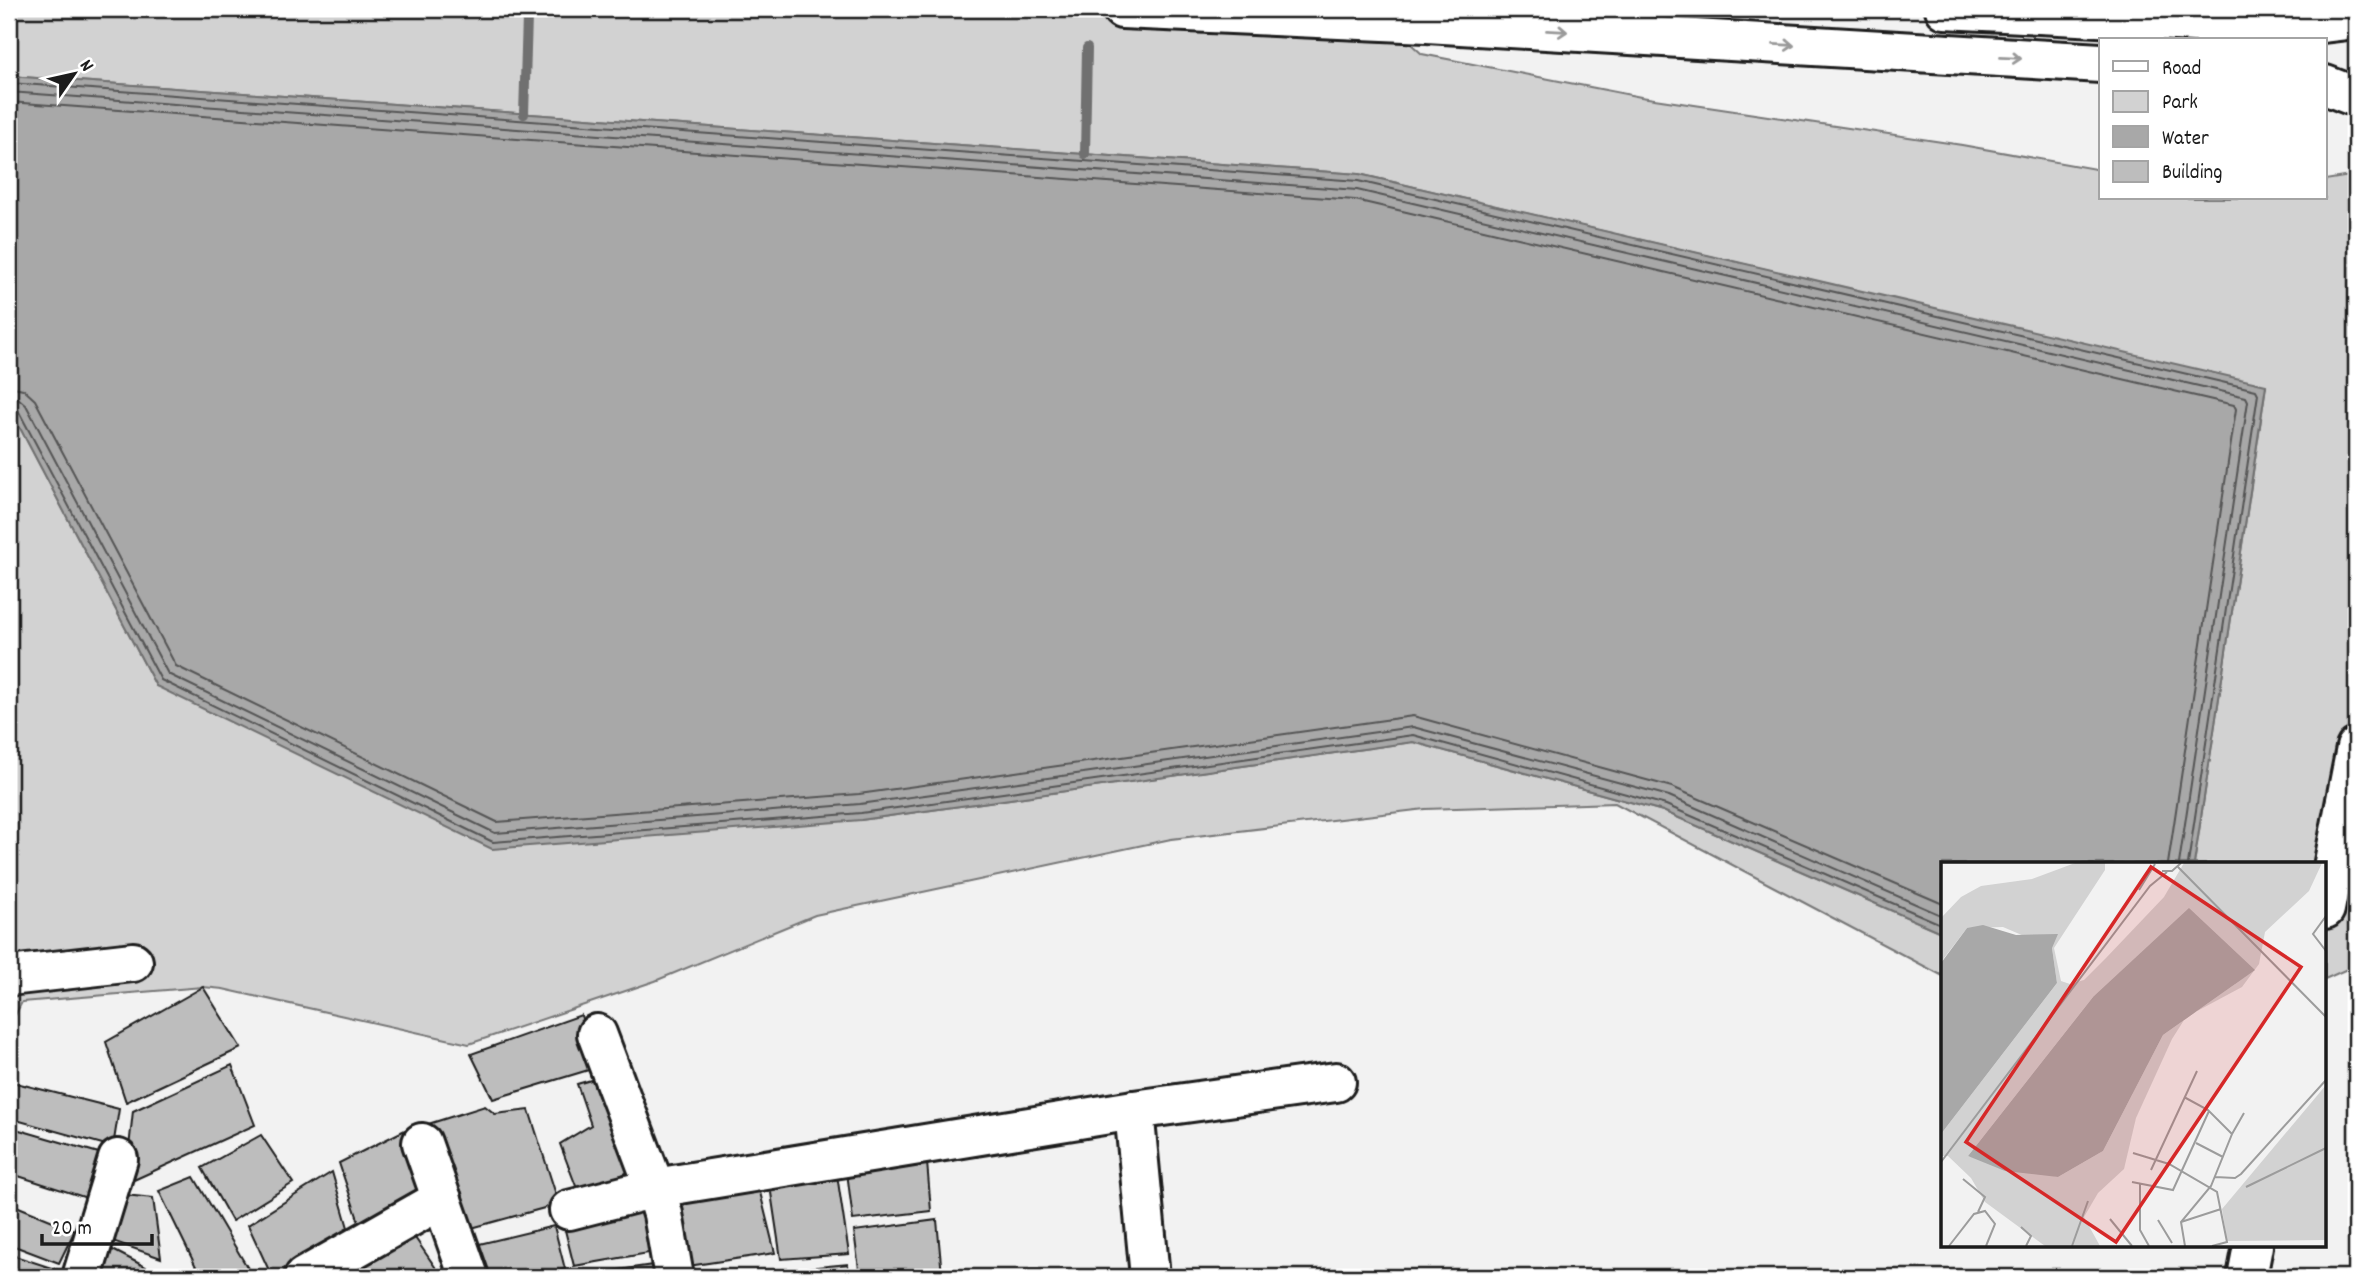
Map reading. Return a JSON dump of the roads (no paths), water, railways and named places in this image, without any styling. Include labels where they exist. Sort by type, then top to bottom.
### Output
[{"type":"street","points":[[1122,9],[1427,23],[2099,63]]},
{"type":"street","points":[[1945,9],[2271,26],[2356,19]]},
{"type":"street","points":[[2326,85],[2356,97]]},
{"type":"street","points":[[2326,904],[2356,748]]},
{"type":"street","points":[[9,976],[133,962]]},
{"type":"street","points":[[597,1034],[655,1188],[663,1214],[674,1277]]},
{"type":"street","points":[[569,1210],[655,1188],[1134,1110],[1336,1082]]},
{"type":"street","points":[[1134,1110],[1150,1277]]},
{"type":"street","points":[[422,1143],[470,1277]]},
{"type":"street","points":[[82,1277],[118,1158]]},
{"type":"street","points":[[304,1277],[442,1199]]},
{"type":"street","points":[[2247,1277],[2253,1248]]},
{"type":"water","points":[[9,76],[1359,174],[2266,385],[2194,862],[1941,862],[1941,932],[1663,811],[1413,742],[861,820],[492,849],[156,686],[9,407]]},
{"type":"waterway","points":[[524,114],[527,17]]},
{"type":"waterway","points":[[1085,154],[1087,48]]}]
